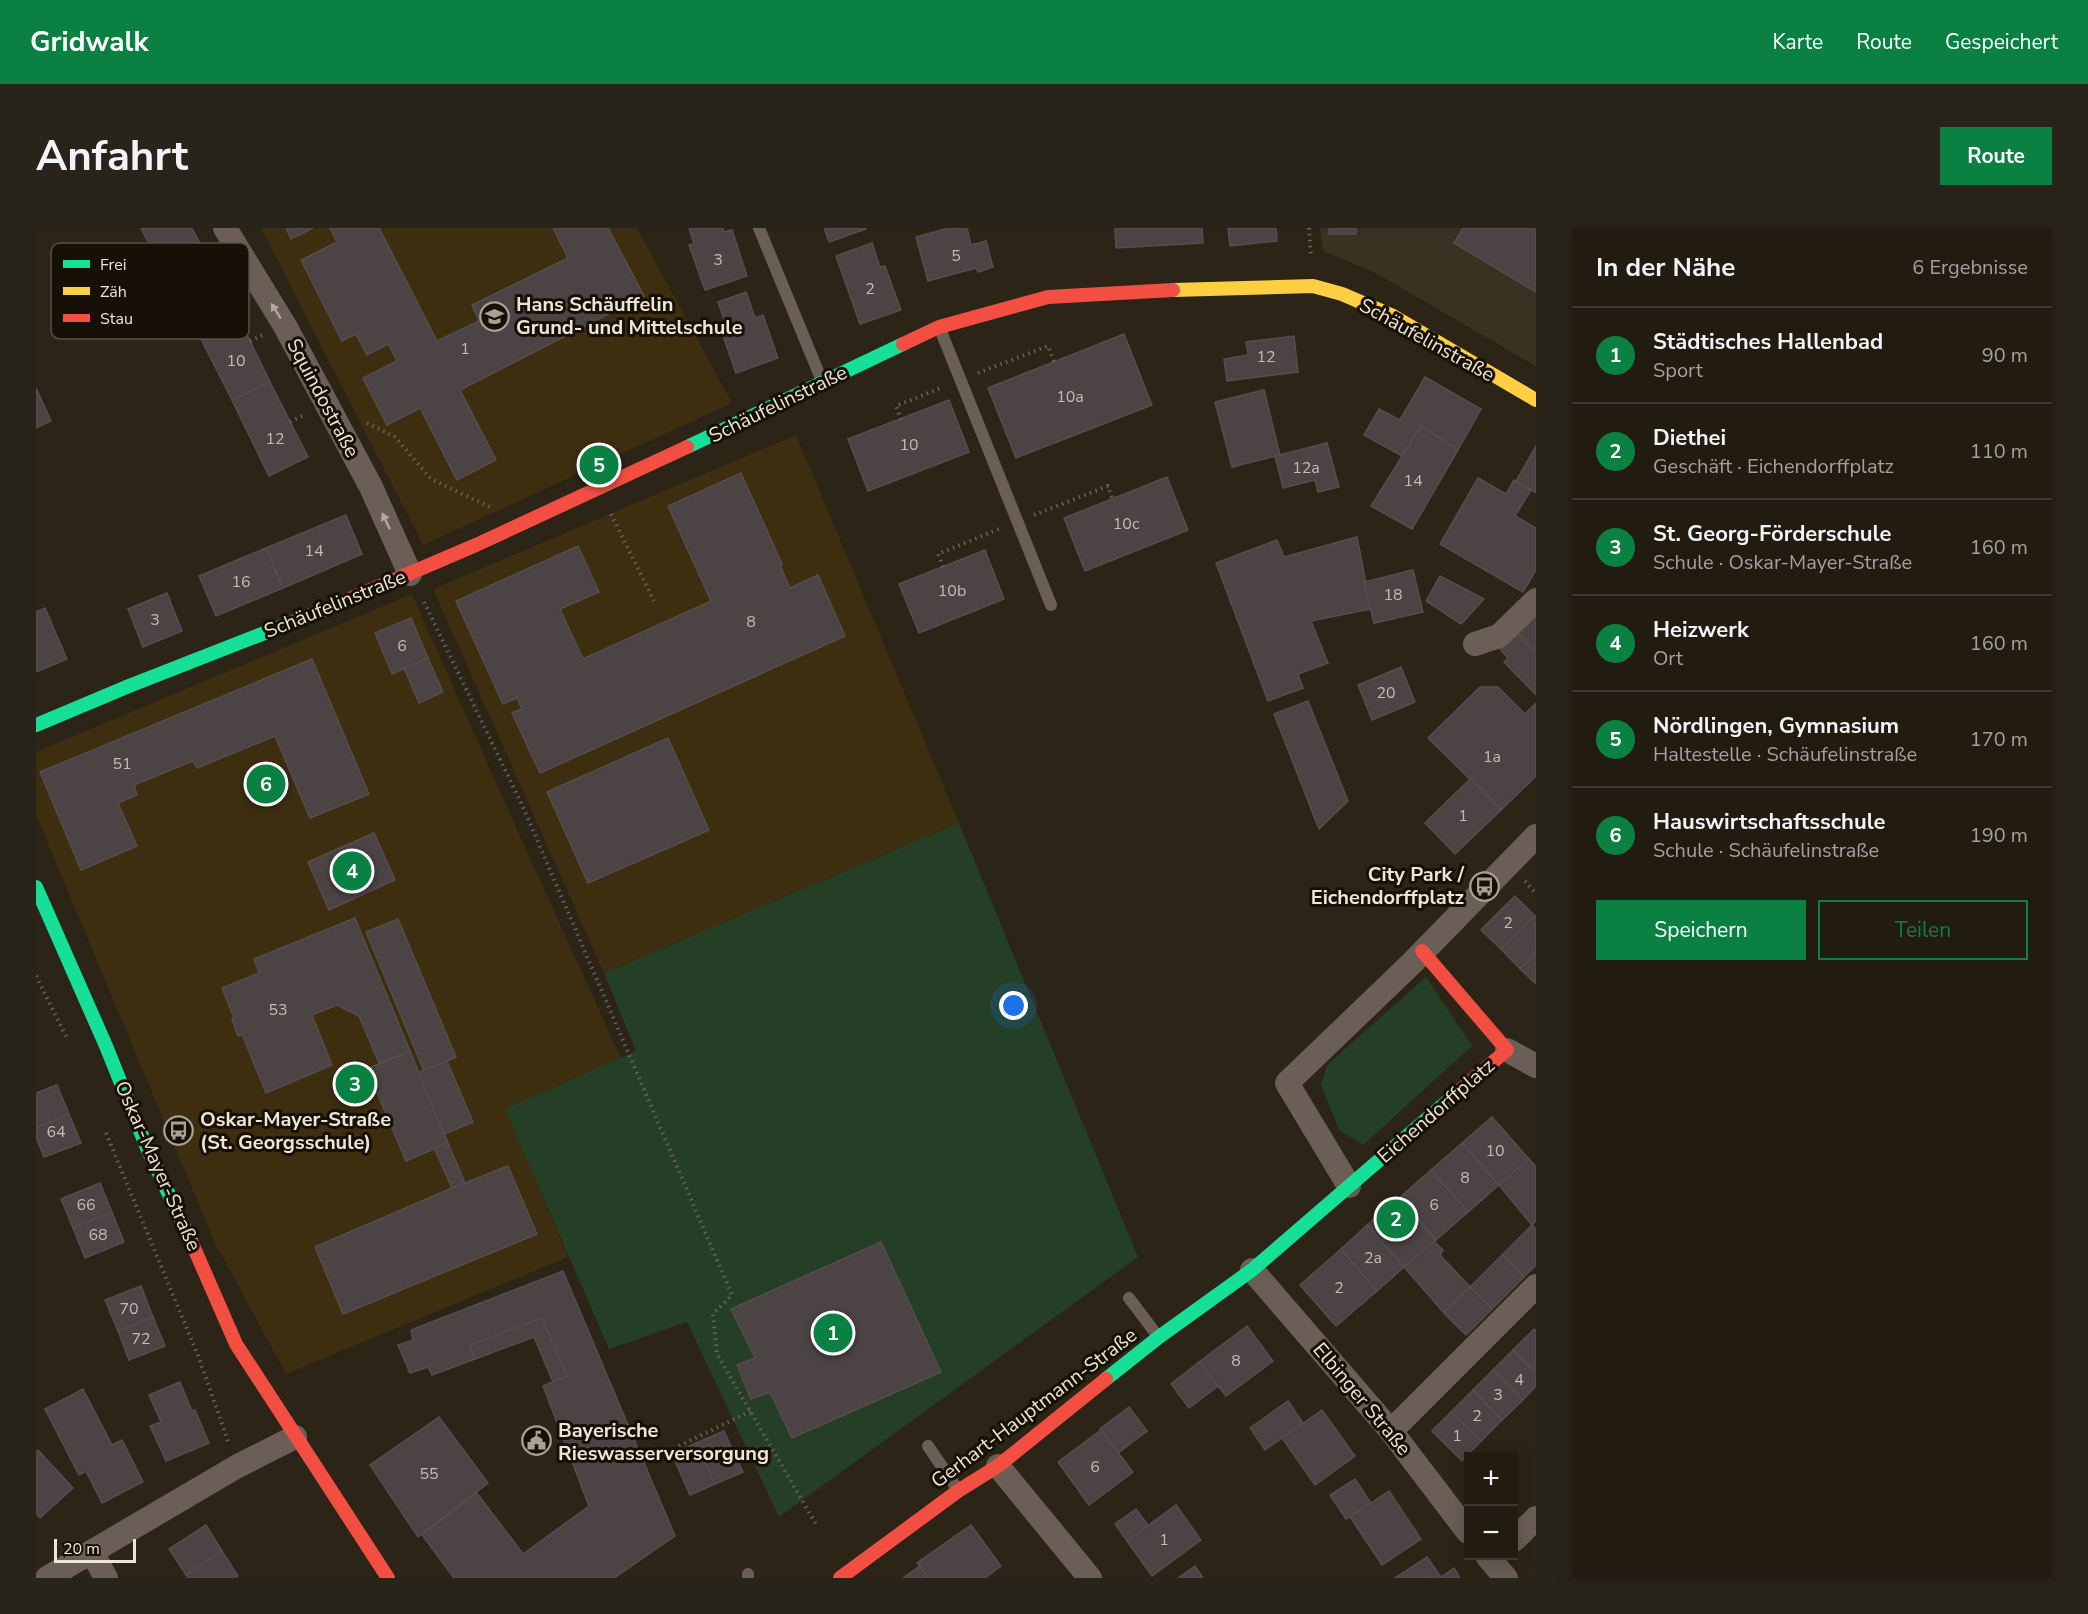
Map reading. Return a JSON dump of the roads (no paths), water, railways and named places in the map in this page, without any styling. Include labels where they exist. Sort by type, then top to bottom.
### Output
[{"type":"street","name":"Squindostraße","points":[[225,228],[234,243]]},
{"type":"street","name":"Squindostraße","points":[[249,267],[285,326],[370,487],[410,574]]},
{"type":"street","name":"Schäufelinstraße","points":[[36,724],[410,574],[508,531],[649,467],[939,327],[1048,297],[1225,287],[1312,286],[1342,294],[1393,316],[1536,400]]},
{"type":"street","points":[[1475,644],[1499,636],[1536,600]]},
{"type":"street","points":[[1348,1186],[1287,1083],[1536,836]]},
{"type":"street","name":"Oskar-Mayer-Straße","points":[[36,887],[106,1046],[147,1148],[189,1236],[236,1344],[388,1578]]},
{"type":"street","name":"Eichendorffplatz","points":[[1252,1270],[1507,1050],[1430,943]]},
{"type":"street","points":[[1507,1050],[1536,1066]]},
{"type":"street","name":"Gerhart-Hauptmann-Straße","points":[[840,1578],[958,1491],[998,1466],[1159,1337],[1252,1270]]},
{"type":"street","name":"Elbinger Straße","points":[[1252,1270],[1390,1431],[1464,1527]]},
{"type":"street","points":[[1390,1431],[1536,1286]]},
{"type":"street","points":[[44,1572],[92,1552],[236,1467],[295,1437]]},
{"type":"street","points":[[998,1466],[1090,1578]]},
{"type":"street","points":[[1518,1536],[1536,1518]]},
{"type":"street","points":[[92,1552],[106,1578]]},
{"type":"lane","points":[[759,228],[822,382]]},
{"type":"lane","points":[[939,327],[1051,605]]},
{"type":"lane","points":[[1129,1298],[1159,1337]]},
{"type":"lane","points":[[928,1446],[958,1491]]},
{"type":"place","name":"Hans Schäuffelin Grund- und Mittelschule","points":[[495,316]]},
{"type":"place","name":"Nördlingen, Gymnasium","points":[[599,465]]},
{"type":"place","name":"Hauswirtschaftsschule","points":[[266,784]]},
{"type":"place","name":"Heizwerk","points":[[352,871]]},
{"type":"place","name":"City Park / Eichendorffplatz","points":[[1485,886]]},
{"type":"place","name":"St. Georg-Förderschule","points":[[355,1084]]},
{"type":"place","name":"Oskar-Mayer-Straße (St. Georgsschule)","points":[[179,1130]]},
{"type":"place","name":"Diethei","points":[[1396,1219]]},
{"type":"place","name":"Städtisches Hallenbad","points":[[833,1333]]},
{"type":"place","name":"Bayerische Rieswasserversorgung","points":[[537,1441]]}]
